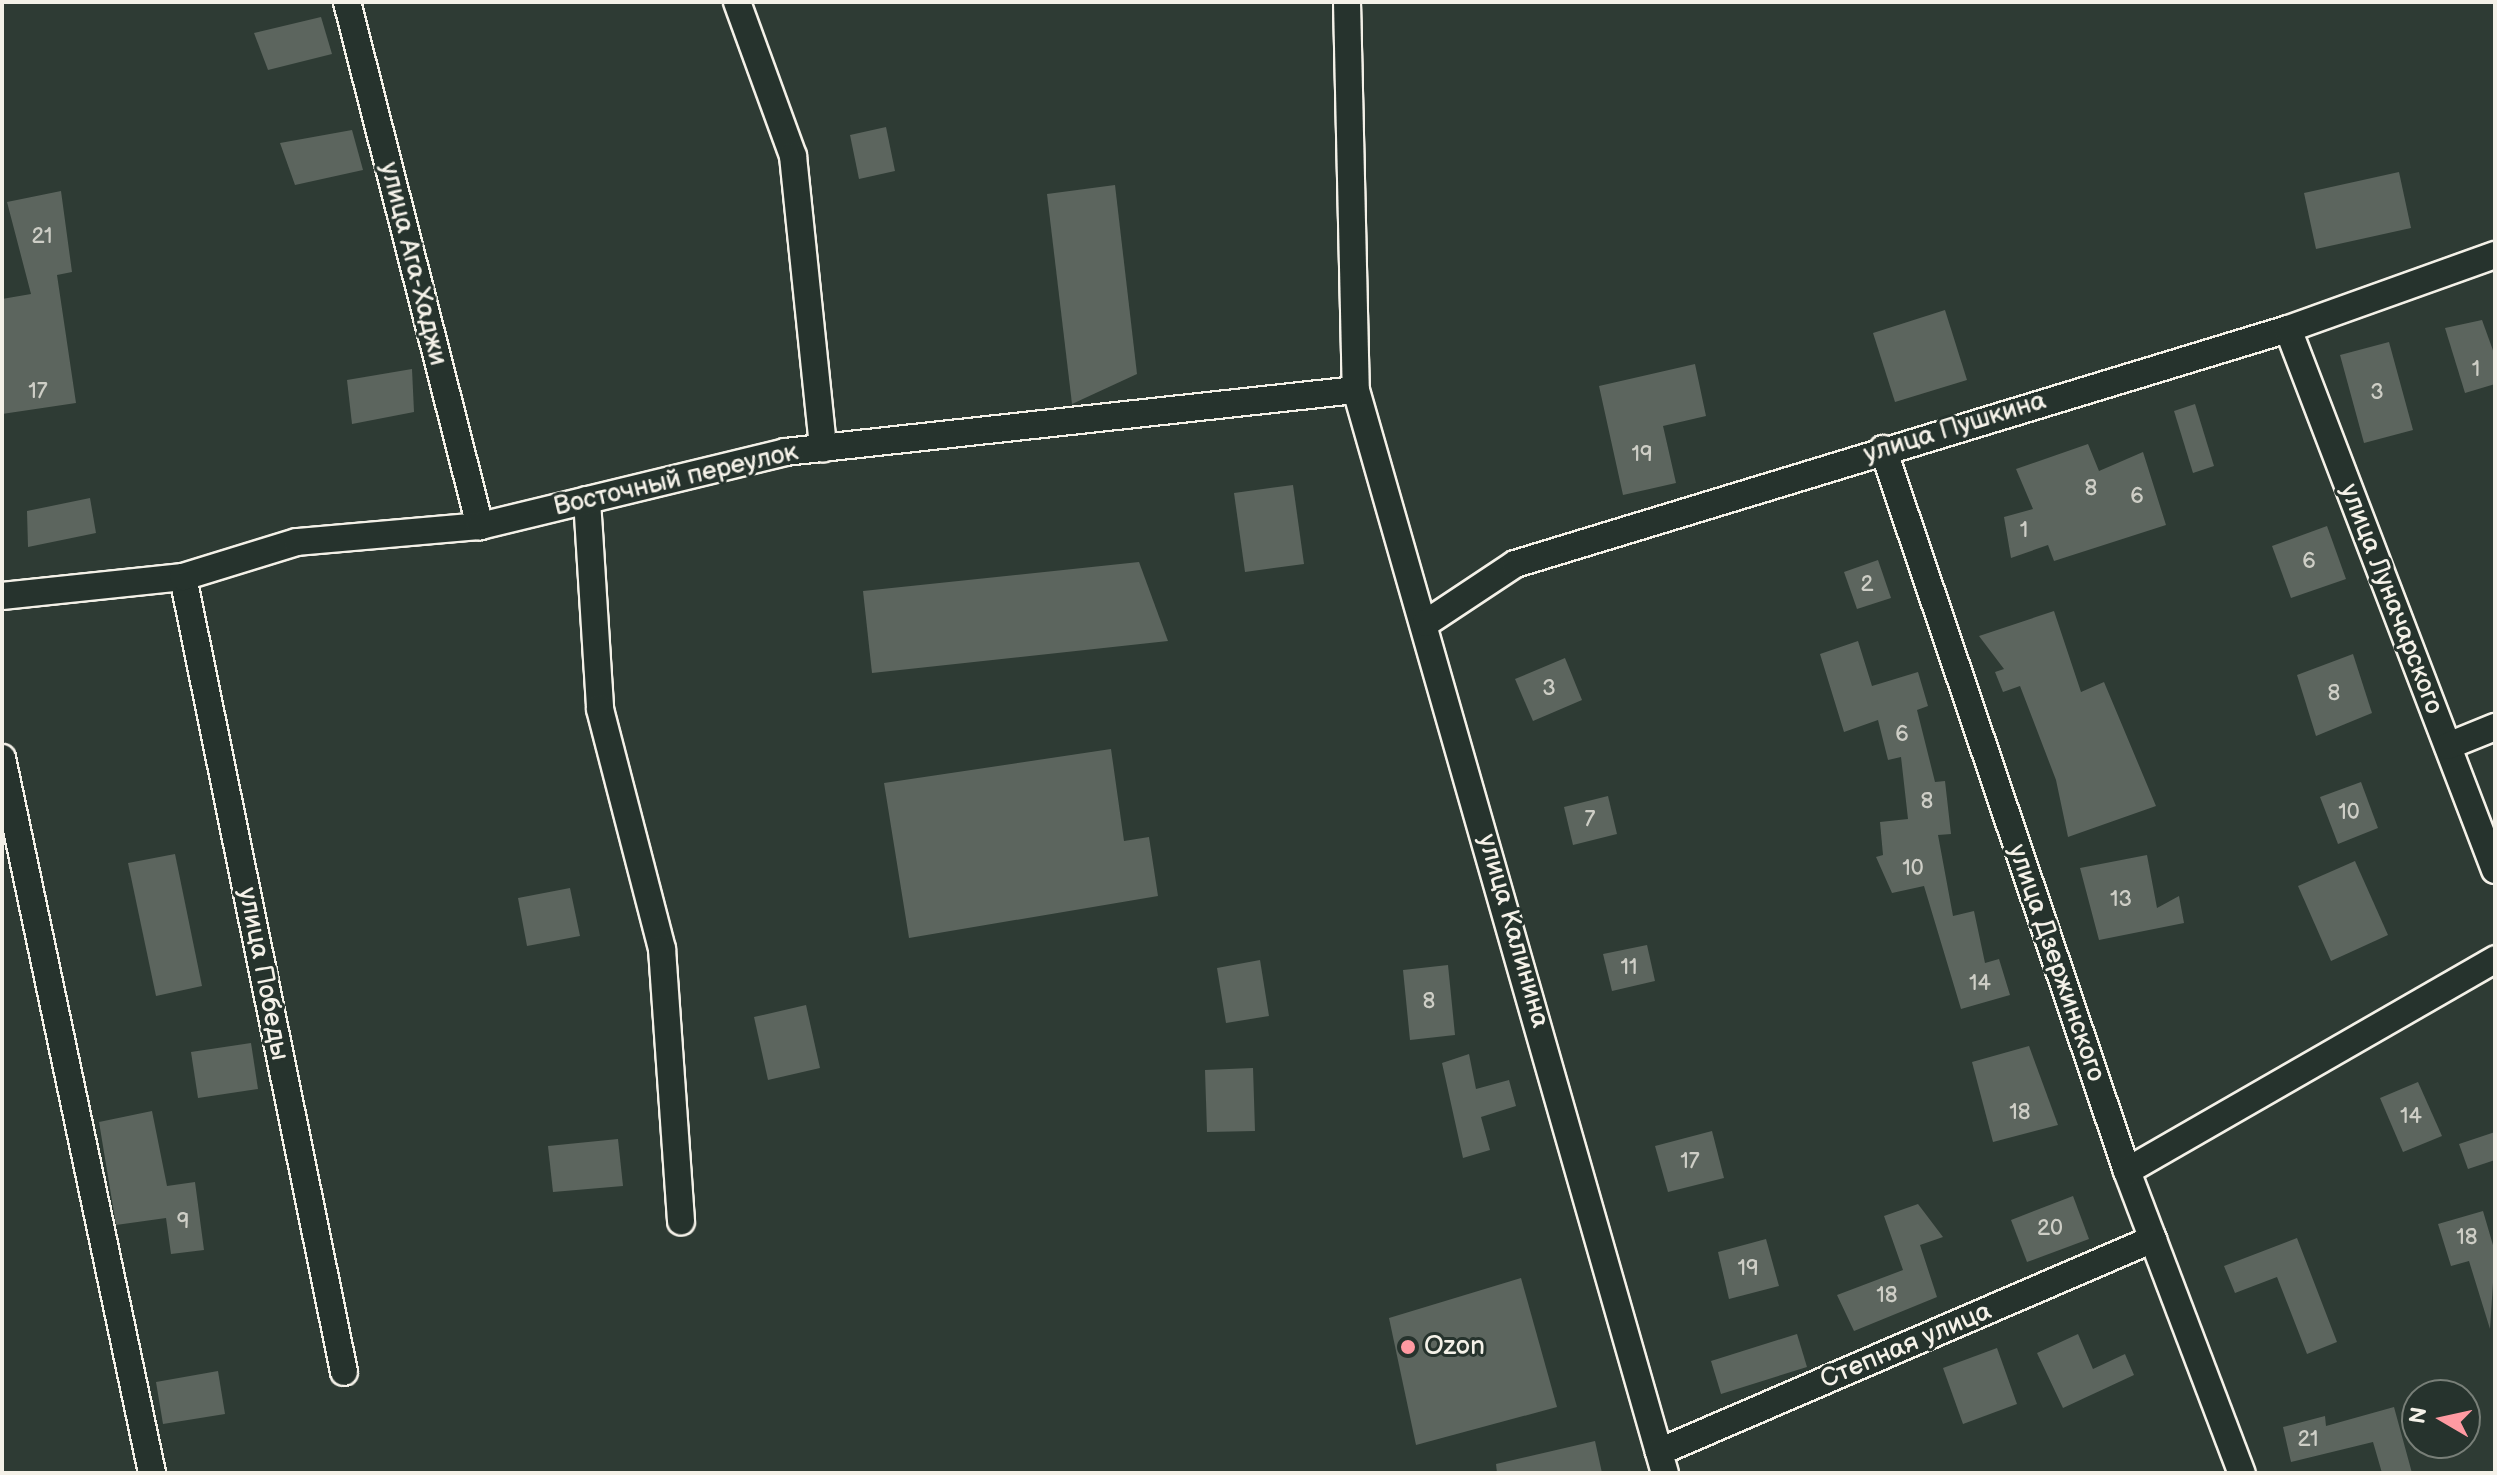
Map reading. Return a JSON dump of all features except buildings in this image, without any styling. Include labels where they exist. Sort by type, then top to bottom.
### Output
[{"type":"street","name":"улица Ага-Хаджи","points":[[347,2],[480,526]]},
{"type":"street","points":[[737,2],[793,156],[823,448]]},
{"type":"street","name":"улица Калинина","points":[[1347,2],[1356,390],[1426,623],[1662,1463]]},
{"type":"street","name":"улица Пушкина","points":[[1426,623],[1515,564],[1883,449],[2288,329],[2495,255]]},
{"type":"street","name":"улица Луначарского","points":[[2288,329],[2495,870]]},
{"type":"street","name":"Восточный переулок","points":[[2,596],[183,577],[297,542],[480,526],[823,448],[1356,390]]},
{"type":"street","name":"улица Дзержинского","points":[[1883,449],[2127,1171],[2242,1473]]},
{"type":"street","points":[[587,500],[600,709],[662,949],[681,1221]]},
{"type":"street","name":"улица Победы","points":[[183,577],[344,1372]]},
{"type":"street","points":[[2448,746],[2495,727]]},
{"type":"street","points":[[2,758],[152,1473]]},
{"type":"street","points":[[2127,1171],[2495,959]]},
{"type":"street","name":"Степная улица","points":[[1662,1463],[2153,1239]]},
{"type":"place","name":"Ozon","points":[[1408,1347]]}]
